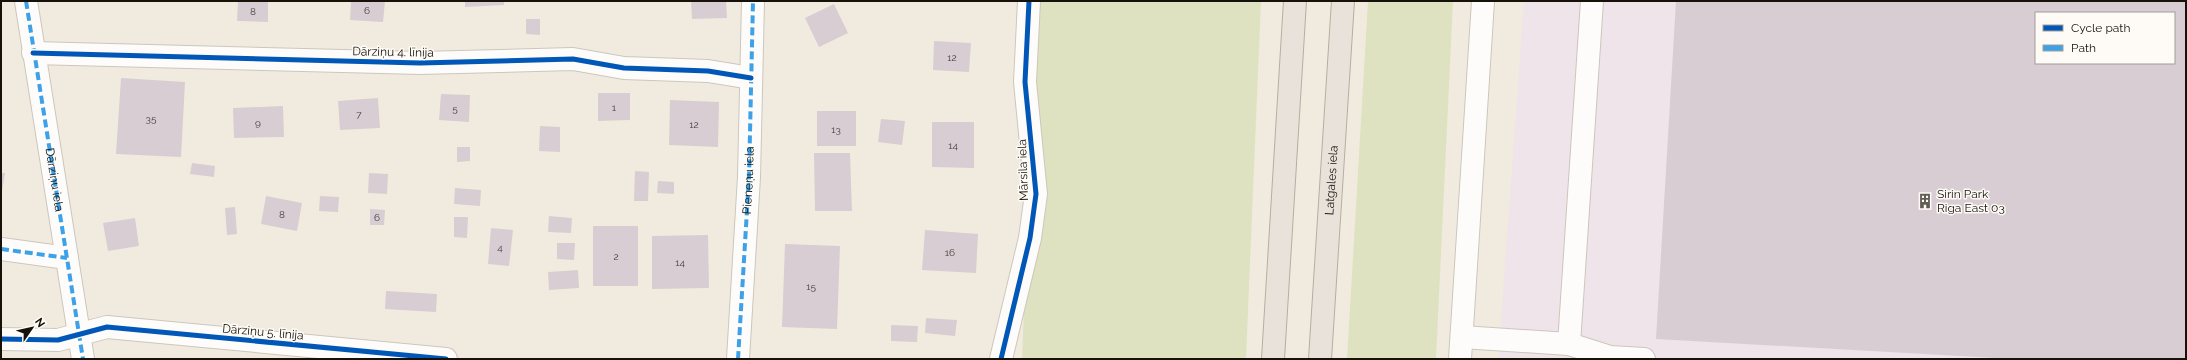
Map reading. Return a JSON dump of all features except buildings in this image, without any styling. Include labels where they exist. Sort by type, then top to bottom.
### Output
[{"type":"highway","points":[[1273,359],[1295,1]]},
{"type":"highway","name":"Latgales iela","points":[[1320,359],[1342,1]]},
{"type":"street","name":"Dārziņu iela","points":[[26,1],[33,53],[83,359]]},
{"type":"street","name":"Pieneņu iela","points":[[738,359],[749,177],[753,1]]},
{"type":"street","name":"Mārsila iela","points":[[1001,359],[1030,238],[1036,194],[1026,82],[1029,1]]},
{"type":"street","points":[[1460,359],[1483,1]]},
{"type":"street","points":[[1569,344],[1592,1]]},
{"type":"street","name":"Dārziņu 4. līnija","points":[[33,53],[420,63],[573,59],[624,68],[708,71],[752,78]]},
{"type":"street","points":[[1,249],[67,258]]},
{"type":"street","name":"Dārziņu 5. līnija","points":[[1,339],[58,340],[78,333],[106,327],[446,359]]},
{"type":"street","points":[[1462,337],[1569,344],[1610,357],[1644,359]]},
{"type":"shaded area","name":"Sirin Park Riga East 03","points":[[1524,1],[2186,1],[2186,359],[1498,359]]},
{"type":"green space","points":[[1036,1],[1261,1],[1246,359],[1022,359]]},
{"type":"green space","points":[[1368,1],[1453,1],[1436,359],[1347,359]]},
{"type":"marked path","points":[[26,1],[83,359]]},
{"type":"marked path","points":[[738,359],[749,177],[753,1]]},
{"type":"marked path","points":[[1,249],[67,258]]},
{"type":"cycle path","points":[[1001,359],[1030,238],[1036,194],[1025,82],[1029,1]]},
{"type":"cycle path","points":[[33,53],[420,63],[573,59],[624,68],[708,71],[751,78]]},
{"type":"cycle path","points":[[1,339],[58,340],[107,327],[446,359]]},
{"type":"place","name":"Sirin Park Riga East 03","points":[[1925,201]]}]
